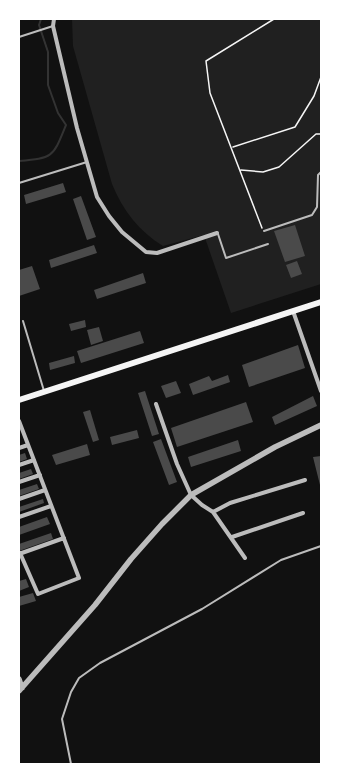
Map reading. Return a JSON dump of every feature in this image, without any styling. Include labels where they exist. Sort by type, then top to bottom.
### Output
[{"type":"main road","points":[[19,400],[321,302]]},
{"type":"street","points":[[54,19],[53,26],[87,162],[97,197],[109,216],[122,232],[146,252],[157,253],[217,233]]},
{"type":"street","points":[[293,311],[321,391]]},
{"type":"street","points":[[156,404],[177,464],[191,495],[202,505],[214,512],[245,558]]},
{"type":"street","points":[[19,421],[52,506],[64,538],[79,578],[38,594],[19,553],[64,538]]},
{"type":"street","points":[[20,689],[95,605],[131,559],[162,524],[191,495],[275,447],[321,425]]},
{"type":"street","points":[[19,448],[28,445]]},
{"type":"street","points":[[19,465],[34,460]]},
{"type":"street","points":[[19,482],[40,475]]},
{"type":"street","points":[[214,512],[230,503],[305,480]]},
{"type":"street","points":[[19,499],[45,490]]},
{"type":"street","points":[[19,517],[52,506]]},
{"type":"street","points":[[232,537],[303,513]]},
{"type":"street","points":[[19,679],[20,689]]},
{"type":"lane","points":[[19,37],[53,26]]},
{"type":"lane","points":[[19,183],[87,162]]},
{"type":"lane","points":[[264,232],[312,215],[317,207],[318,175],[321,172]]},
{"type":"lane","points":[[217,233],[226,258],[268,244]]},
{"type":"lane","points":[[23,321],[44,392]]},
{"type":"lane","points":[[71,764],[62,718],[71,692],[79,678],[100,664],[202,609],[281,560],[321,546]]},
{"type":"path","points":[[264,232],[210,93],[206,61],[274,19]]},
{"type":"path","points":[[232,147],[295,127],[314,96],[321,77]]},
{"type":"path","points":[[241,170],[262,172],[279,167],[316,134],[321,134]]},
{"type":"shaded area","points":[[72,19],[321,19],[321,284],[231,313],[204,235],[163,246],[139,227],[121,203],[112,184],[73,46]]},
{"type":"building","points":[[63,183],[66,192],[26,204],[24,195]]},
{"type":"building","points":[[81,196],[96,237],[87,240],[73,199]]},
{"type":"building","points":[[295,225],[305,256],[285,262],[274,231]]},
{"type":"building","points":[[94,245],[97,253],[51,268],[49,260]]},
{"type":"building","points":[[297,261],[302,274],[291,278],[286,265]]},
{"type":"building","points":[[32,266],[40,289],[19,296],[19,270]]},
{"type":"building","points":[[143,273],[146,283],[97,299],[94,290]]},
{"type":"building","points":[[85,320],[86,327],[71,331],[69,324]]},
{"type":"building","points":[[99,327],[103,341],[91,345],[87,330]]},
{"type":"building","points":[[140,331],[144,343],[81,363],[77,351]]},
{"type":"building","points":[[298,345],[305,368],[249,387],[242,365]]},
{"type":"building","points":[[74,356],[75,363],[50,370],[49,363]]},
{"type":"building","points":[[228,375],[230,382],[193,395],[189,384],[209,376],[212,381]]},
{"type":"building","points":[[176,381],[181,393],[166,398],[161,386]]},
{"type":"building","points":[[145,391],[159,434],[152,436],[138,393]]},
{"type":"building","points":[[313,396],[317,406],[275,425],[272,417]]},
{"type":"building","points":[[246,402],[253,422],[177,447],[171,428]]},
{"type":"building","points":[[90,410],[99,440],[93,442],[83,412]]},
{"type":"building","points":[[137,430],[139,438],[112,445],[110,437]]},
{"type":"building","points":[[161,439],[177,482],[169,485],[153,442]]},
{"type":"building","points":[[238,440],[241,451],[191,467],[188,457]]},
{"type":"building","points":[[87,444],[90,455],[56,465],[52,455]]},
{"type":"building","points":[[25,453],[27,459],[19,462],[19,455]]},
{"type":"building","points":[[321,456],[321,485],[320,485],[313,457]]},
{"type":"building","points":[[31,469],[33,474],[19,479],[19,473]]},
{"type":"building","points":[[37,484],[39,489],[19,496],[19,490]]},
{"type":"building","points":[[43,499],[44,503],[19,512],[19,507]]},
{"type":"building","points":[[47,517],[50,524],[19,535],[19,527]]},
{"type":"building","points":[[51,533],[53,539],[19,551],[19,544]]},
{"type":"building","points":[[26,579],[29,587],[19,591],[19,581]]},
{"type":"building","points":[[33,593],[36,601],[19,606],[19,597]]},
{"type":"waterway","points":[[19,161],[39,159],[51,154],[55,150],[66,125],[58,113],[48,85],[48,52],[39,25],[41,19]]}]
